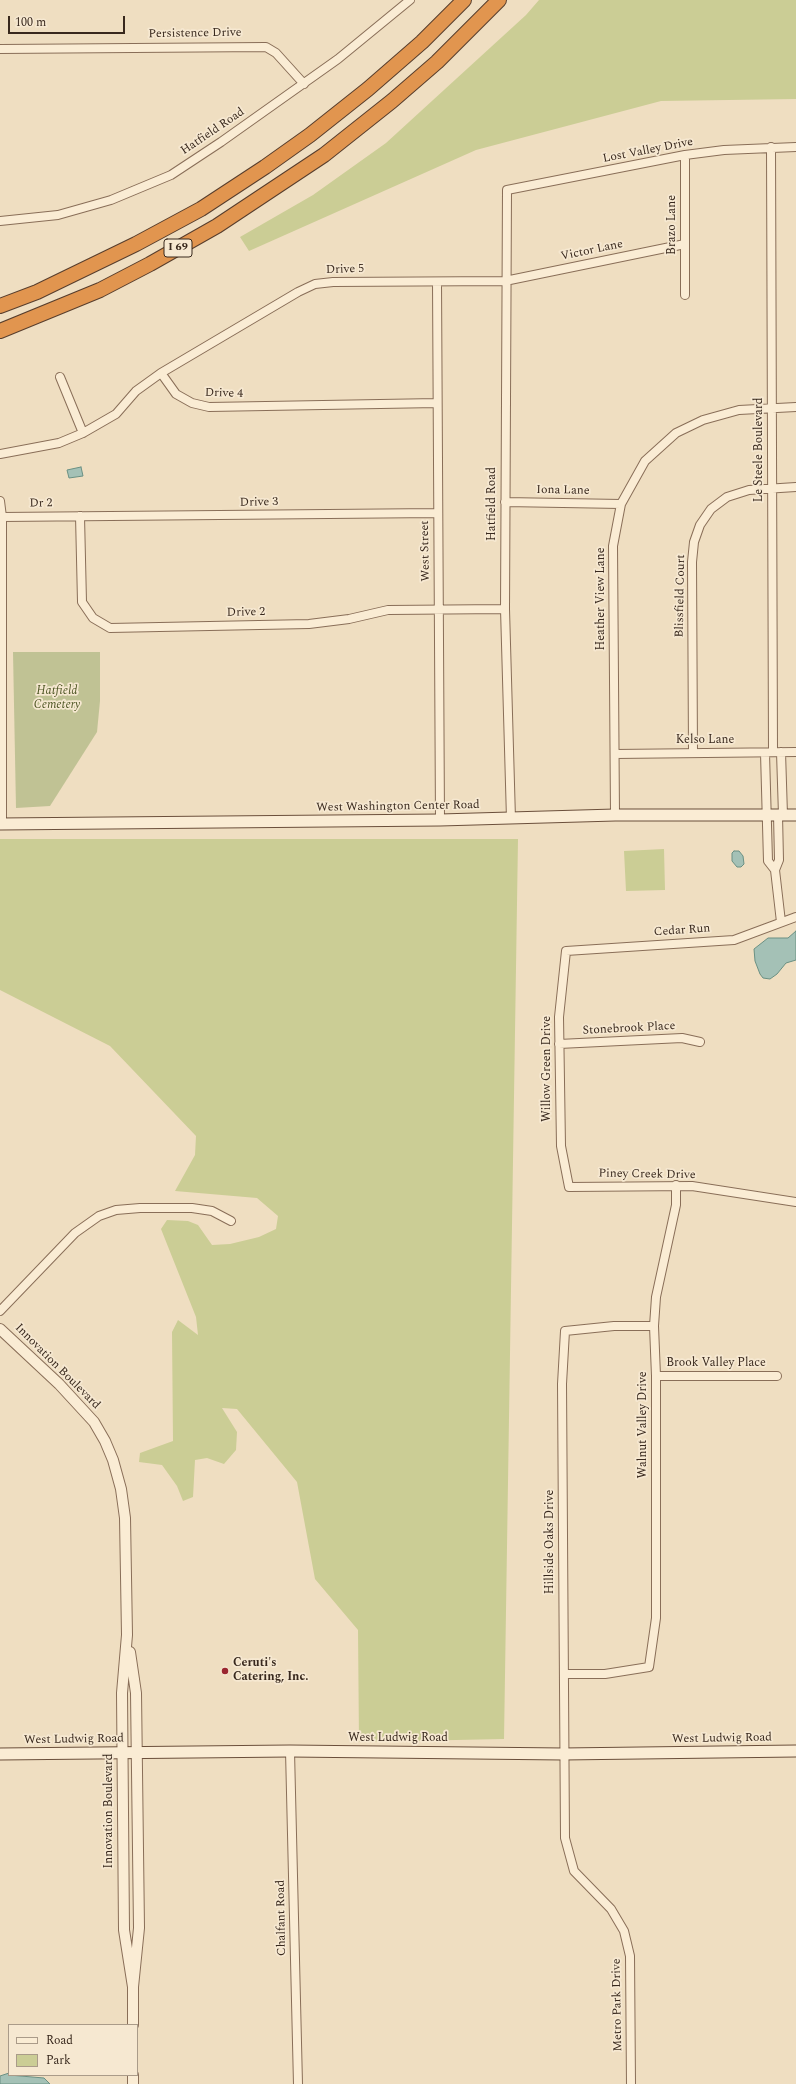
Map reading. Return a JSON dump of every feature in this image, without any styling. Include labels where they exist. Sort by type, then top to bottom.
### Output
[{"type":"highway","name":"I 69","points":[[0,306],[37,292],[136,244],[201,209],[265,167],[310,135],[368,89],[422,42],[464,0]]},
{"type":"highway","name":"I 69","points":[[0,331],[100,290],[150,264],[237,213],[324,155],[392,101],[437,62],[499,0]]},
{"type":"main road","name":"West Washington Center Road","points":[[1,824],[511,819],[615,815],[796,815]]},
{"type":"main road","name":"West Ludwig Road","points":[[0,1754],[290,1751],[563,1754],[796,1751]]},
{"type":"street","name":"Hatfield Road","points":[[0,221],[58,215],[110,200],[170,175],[304,84],[338,59],[410,0]]},
{"type":"street","name":"Persistence Drive","points":[[0,49],[255,45],[266,47],[276,53],[304,84]]},
{"type":"street","name":"Le Steele Boulevard","points":[[771,147],[772,488],[777,752],[780,815],[779,860],[775,870]]},
{"type":"street","name":"Lost Valley Drive","points":[[507,190],[685,155],[724,150],[796,147]]},
{"type":"street","name":"Brazo Lane","points":[[685,155],[685,296]]},
{"type":"street","name":"Hatfield Road","points":[[507,190],[505,281],[505,609],[511,819]]},
{"type":"street","name":"Victor Lane","points":[[505,281],[685,244]]},
{"type":"street","name":"Drive 5","points":[[161,373],[298,292],[315,284],[333,282],[505,281]]},
{"type":"street","name":"West Street","points":[[436,282],[438,404],[437,513],[440,610],[440,820]]},
{"type":"street","name":"Drive 4","points":[[161,373],[176,394],[192,403],[209,407],[438,404]]},
{"type":"street","points":[[0,454],[59,443],[83,433],[116,414],[136,391],[161,373]]},
{"type":"street","points":[[60,377],[83,433]]},
{"type":"street","name":"Heather View Lane","points":[[615,815],[613,546],[621,504],[645,461],[676,433],[703,420],[739,410],[796,406]]},
{"type":"street","name":"Blissfield Court","points":[[693,753],[694,542],[700,525],[711,509],[726,497],[749,490],[796,487]]},
{"type":"street","points":[[0,501],[2,517],[1,824]]},
{"type":"street","name":"Iona Lane","points":[[505,502],[621,504]]},
{"type":"street","name":"Drive 3","points":[[80,516],[437,513]]},
{"type":"street","name":"Dr 2","points":[[2,517],[80,516]]},
{"type":"street","name":"Drive 2","points":[[80,516],[82,602],[93,618],[110,628],[309,624],[349,619],[388,610],[505,609]]},
{"type":"street","name":"Kelso Lane","points":[[615,754],[796,752]]},
{"type":"street","points":[[765,753],[768,861],[775,870],[781,922]]},
{"type":"street","name":"Cedar Run","points":[[566,951],[734,940],[796,917]]},
{"type":"street","name":"Willow Green Drive","points":[[566,951],[559,1017],[561,1146],[569,1187]]},
{"type":"street","name":"Stonebrook Place","points":[[560,1044],[682,1038],[700,1042]]},
{"type":"street","name":"Walnut Valley Drive","points":[[564,1674],[605,1674],[649,1667],[656,1618],[656,1376],[654,1326],[656,1297],[676,1205],[676,1185]]},
{"type":"street","name":"Piney Creek Drive","points":[[569,1187],[692,1186],[796,1202]]},
{"type":"street","points":[[0,1311],[75,1233],[99,1216],[116,1210],[140,1208],[192,1208],[212,1211],[231,1221]]},
{"type":"street","name":"Hillside Oaks Drive","points":[[563,1754],[564,1674],[562,1384],[565,1356],[565,1331],[614,1326],[654,1326]]},
{"type":"street","name":"Innovation Boulevard","points":[[0,1329],[80,1406],[105,1441],[122,1489],[125,1518],[127,1634],[122,1694],[124,1930],[133,1987]]},
{"type":"street","name":"Brook Valley Place","points":[[656,1376],[777,1376]]},
{"type":"street","name":"Innovation Boulevard","points":[[127,1634],[136,1693],[137,1752],[139,1928],[133,1987],[133,2024]]},
{"type":"street","name":"Chalfant Road","points":[[290,1751],[298,2084]]},
{"type":"street","name":"Metro Park Drive","points":[[563,1754],[565,1838],[574,1871],[611,1909],[624,1931],[630,1956],[631,2084]]},
{"type":"green space","points":[[539,0],[796,0],[796,99],[661,101],[476,150],[249,251],[240,237],[313,195],[386,143],[526,15]]},
{"type":"green space","name":"Hatfield Cemetery","points":[[13,652],[100,652],[100,701],[97,732],[50,806],[16,808]]},
{"type":"green space","points":[[0,839],[518,839],[504,1739],[359,1742],[358,1630],[315,1579],[297,1482],[237,1409],[222,1408],[237,1432],[236,1450],[224,1464],[207,1458],[195,1460],[193,1497],[183,1501],[177,1486],[162,1465],[139,1462],[140,1453],[173,1441],[172,1332],[178,1320],[198,1335],[196,1317],[161,1229],[167,1220],[188,1221],[198,1225],[212,1245],[230,1244],[259,1237],[276,1229],[278,1216],[257,1198],[175,1191],[195,1155],[196,1136],[110,1046],[0,990]]},
{"type":"green space","points":[[664,849],[665,890],[626,891],[624,851]]},
{"type":"shaded area","points":[[81,467],[83,476],[69,478],[67,470]]},
{"type":"shaded area","points":[[734,851],[739,851],[743,856],[744,864],[741,867],[737,867],[732,861],[732,853]]},
{"type":"shaded area","points":[[796,931],[796,960],[786,963],[777,974],[770,979],[763,978],[755,961],[754,949],[768,938],[788,938]]},
{"type":"shaded area","points":[[8,2073],[8,2076],[44,2078],[50,2084],[0,2084],[0,2076]]},
{"type":"place","name":"Ceruti's Catering, Inc.","points":[[225,1671]]}]
